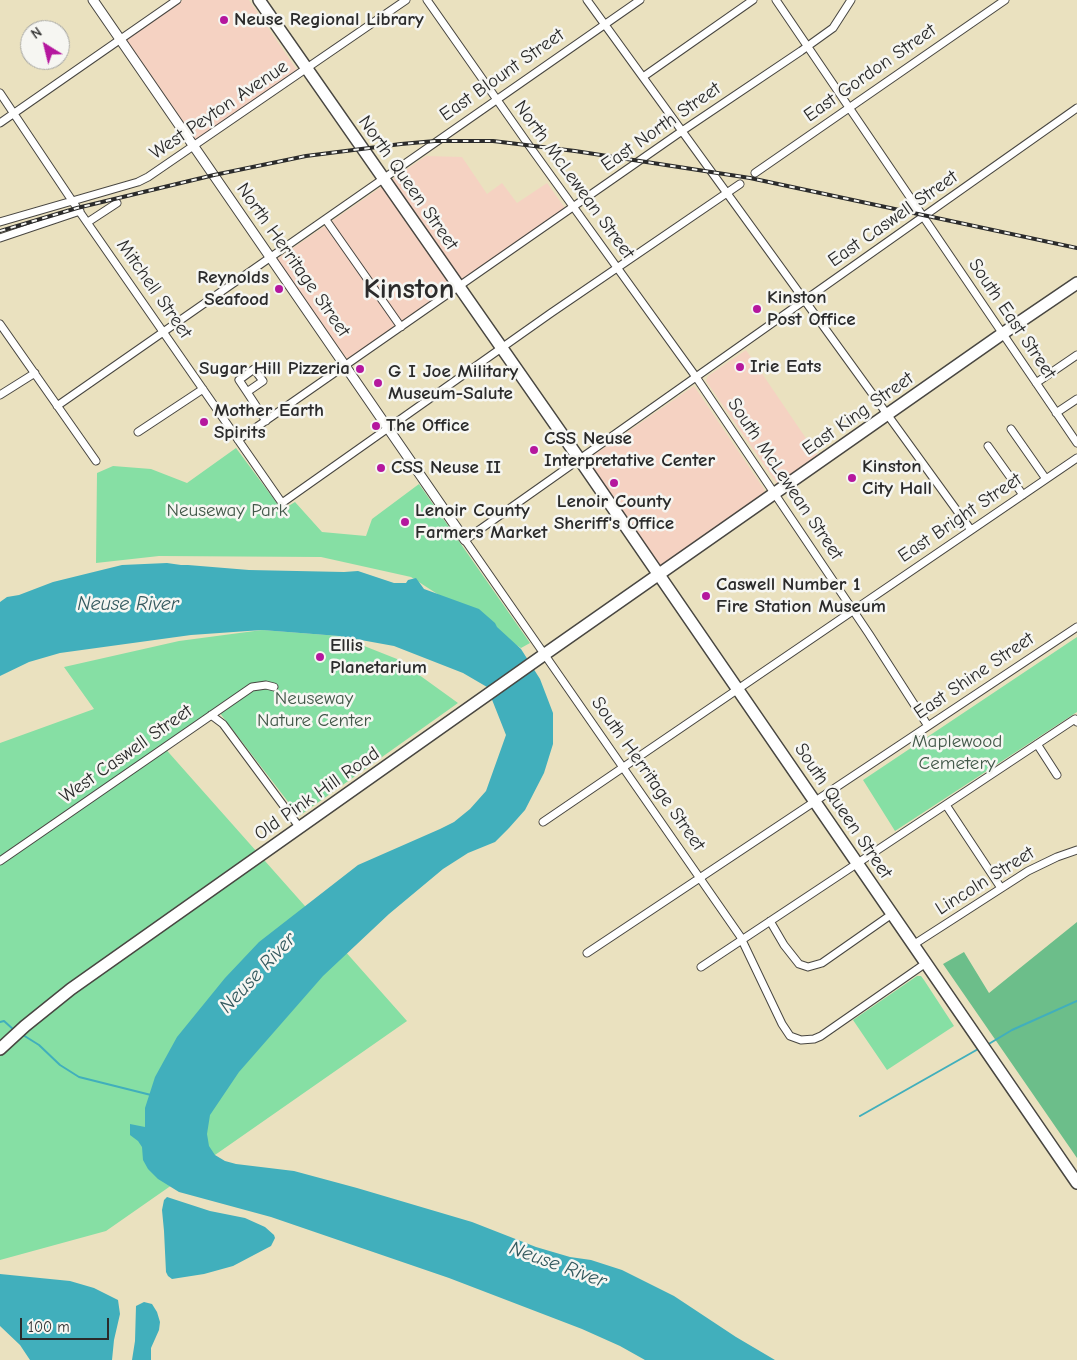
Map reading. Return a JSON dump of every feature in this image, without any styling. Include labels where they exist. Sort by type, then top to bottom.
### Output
[{"type":"main road","name":"North Queen Street","points":[[259,0],[580,460]]},
{"type":"main road","name":"East King Street","points":[[660,575],[887,414],[1077,283]]},
{"type":"main road","name":"South Queen Street","points":[[580,460],[1077,1182]]},
{"type":"main road","name":"Old Pink Hill Road","points":[[2,1047],[25,1026],[71,990],[542,655],[660,575]]},
{"type":"street","name":"North Herritage Street","points":[[93,0],[465,540]]},
{"type":"street","points":[[0,123],[177,0]]},
{"type":"street","name":"West Peyton Avenue","points":[[0,222],[138,182],[148,177],[406,0]]},
{"type":"street","name":"North McLewean Street","points":[[427,0],[573,208],[696,377]]},
{"type":"street","points":[[587,0],[971,530]]},
{"type":"street","name":"East Blount Street","points":[[57,406],[640,0]]},
{"type":"street","points":[[643,77],[752,0]]},
{"type":"street","name":"South East Street","points":[[776,0],[1077,443]]},
{"type":"street","name":"East North Street","points":[[238,440],[833,28],[851,0]]},
{"type":"street","name":"East Gordon Street","points":[[755,173],[1004,0]]},
{"type":"street","name":"Mitchell Street","points":[[0,93],[282,503],[389,429]]},
{"type":"street","name":"East Caswell Street","points":[[580,460],[805,301],[921,216],[1077,108]]},
{"type":"street","points":[[389,429],[617,268],[740,184]]},
{"type":"street","points":[[88,222],[117,203]]},
{"type":"street","points":[[0,238],[80,211]]},
{"type":"street","points":[[326,220],[401,327]]},
{"type":"street","points":[[0,324],[96,461]]},
{"type":"street","points":[[1036,383],[1077,355]]},
{"type":"street","points":[[0,395],[35,374]]},
{"type":"street","name":"South McLewean Street","points":[[696,377],[854,611],[928,726]]},
{"type":"street","points":[[138,432],[203,389]]},
{"type":"street","points":[[247,392],[266,420]]},
{"type":"street","points":[[1056,413],[1077,399]]},
{"type":"street","points":[[1011,429],[1046,479]]},
{"type":"street","points":[[988,446],[1023,495]]},
{"type":"street","name":"East Bright Street","points":[[543,822],[1077,458]]},
{"type":"street","points":[[465,540],[580,460]]},
{"type":"street","name":"South Herritage Street","points":[[465,540],[542,655],[624,767],[742,940],[782,1024],[790,1036],[801,1040],[814,1040],[926,963]]},
{"type":"street","name":"East Shine Street","points":[[587,953],[1077,627]]},
{"type":"street","name":"West Caswell Street","points":[[0,861],[138,768],[252,687],[266,685],[274,687]]},
{"type":"street","points":[[211,715],[223,724],[300,828]]},
{"type":"street","points":[[700,968],[1076,720]]},
{"type":"street","points":[[1037,744],[1057,775]]},
{"type":"street","points":[[946,805],[1001,888]]},
{"type":"street","name":"Lincoln Street","points":[[914,945],[1040,864],[1077,850]]},
{"type":"street","points":[[770,921],[784,945],[799,964],[808,967],[822,963],[892,914]]},
{"type":"shaded area","points":[[183,0],[249,0],[297,70],[196,140],[126,39]]},
{"type":"shaded area","points":[[426,156],[462,157],[487,194],[502,183],[517,203],[547,183],[565,208],[347,359],[277,259]]},
{"type":"shaded area","points":[[746,350],[818,456],[777,484],[706,381],[708,376]]},
{"type":"shaded area","points":[[694,386],[764,489],[765,494],[660,566],[587,463],[588,459]]},
{"type":"green space","name":"Neuseway Park","points":[[236,448],[282,510],[295,502],[322,532],[366,536],[372,519],[419,484],[530,643],[521,648],[411,577],[321,557],[159,556],[96,563],[97,473],[113,466],[151,469],[187,483]]},
{"type":"green space","name":"Neuseway Nature Center","points":[[262,630],[339,636],[397,659],[458,703],[299,816],[216,708],[162,745],[407,1021],[106,1231],[0,1260],[0,743],[94,709],[64,667],[179,641]]},
{"type":"green space","name":"Maplewood Cemetery","points":[[1077,637],[1077,712],[895,831],[863,780]]},
{"type":"green space","points":[[1077,922],[1077,1158],[943,964],[964,952],[989,993]]},
{"type":"green space","points":[[917,976],[921,976],[924,980],[954,1026],[887,1070],[853,1020]]},
{"type":"water","name":"Neuse River","points":[[167,563],[249,570],[358,571],[394,583],[406,583],[408,580],[416,578],[424,589],[479,609],[495,623],[521,649],[540,679],[553,713],[553,744],[544,773],[525,810],[495,842],[468,853],[443,869],[389,914],[323,976],[239,1072],[210,1115],[207,1134],[209,1146],[215,1155],[225,1161],[236,1164],[294,1171],[357,1188],[472,1222],[536,1247],[570,1257],[591,1260],[622,1270],[674,1296],[775,1360],[645,1360],[620,1346],[582,1329],[449,1278],[271,1217],[179,1192],[158,1179],[148,1169],[143,1160],[142,1147],[130,1135],[130,1124],[145,1127],[145,1108],[155,1077],[177,1037],[225,978],[259,942],[358,865],[454,822],[470,809],[486,791],[506,735],[487,687],[463,673],[394,646],[339,636],[262,630],[191,635],[60,653],[29,662],[0,676],[0,602],[7,597],[19,595],[53,582],[122,565]]},
{"type":"water","points":[[167,1197],[210,1211],[245,1218],[265,1227],[275,1238],[271,1246],[233,1266],[204,1274],[172,1279],[166,1272],[162,1210],[164,1200]]},
{"type":"water","points":[[0,1274],[70,1281],[94,1288],[118,1300],[120,1314],[112,1360],[30,1360],[20,1345],[0,1326]]},
{"type":"water","points":[[144,1302],[152,1304],[157,1312],[160,1322],[159,1330],[151,1348],[151,1360],[132,1360],[135,1341],[136,1306]]},
{"type":"waterway","points":[[987,1045],[1012,1030],[1077,1001]]},
{"type":"waterway","points":[[0,1022],[4,1021],[14,1030]]},
{"type":"waterway","points":[[23,1035],[39,1045],[60,1065],[79,1077],[151,1095]]},
{"type":"waterway","points":[[860,1116],[980,1048]]},
{"type":"railway","points":[[0,231],[77,208],[214,175],[306,156],[435,141],[493,141],[575,151],[750,178],[1077,248]]},
{"type":"place","name":"Neuse Regional Library","points":[[224,20]]},
{"type":"place","name":"Reynolds Seafood","points":[[279,289]]},
{"type":"place","name":"Kinston Post Office","points":[[757,309]]},
{"type":"place","name":"Irie Eats","points":[[740,367]]},
{"type":"place","name":"Sugar Hill Pizzeria","points":[[360,369]]},
{"type":"place","name":"G I Joe Military Museum-Salute","points":[[378,383]]},
{"type":"place","name":"Mother Earth Spirits","points":[[204,422]]},
{"type":"place","name":"The Office","points":[[376,426]]},
{"type":"place","name":"CSS Neuse Interpretative Center","points":[[534,450]]},
{"type":"place","name":"CSS Neuse II","points":[[381,468]]},
{"type":"place","name":"Kinston City Hall","points":[[852,478]]},
{"type":"place","name":"Lenoir County Sheriff's Office","points":[[614,483]]},
{"type":"place","name":"Lenoir County Farmers Market","points":[[405,522]]},
{"type":"place","name":"Caswell Number 1 Fire Station Museum","points":[[706,596]]},
{"type":"place","name":"Ellis Planetarium","points":[[320,657]]},
{"type":"district","name":"Kinston","points":[[409,290]]}]
